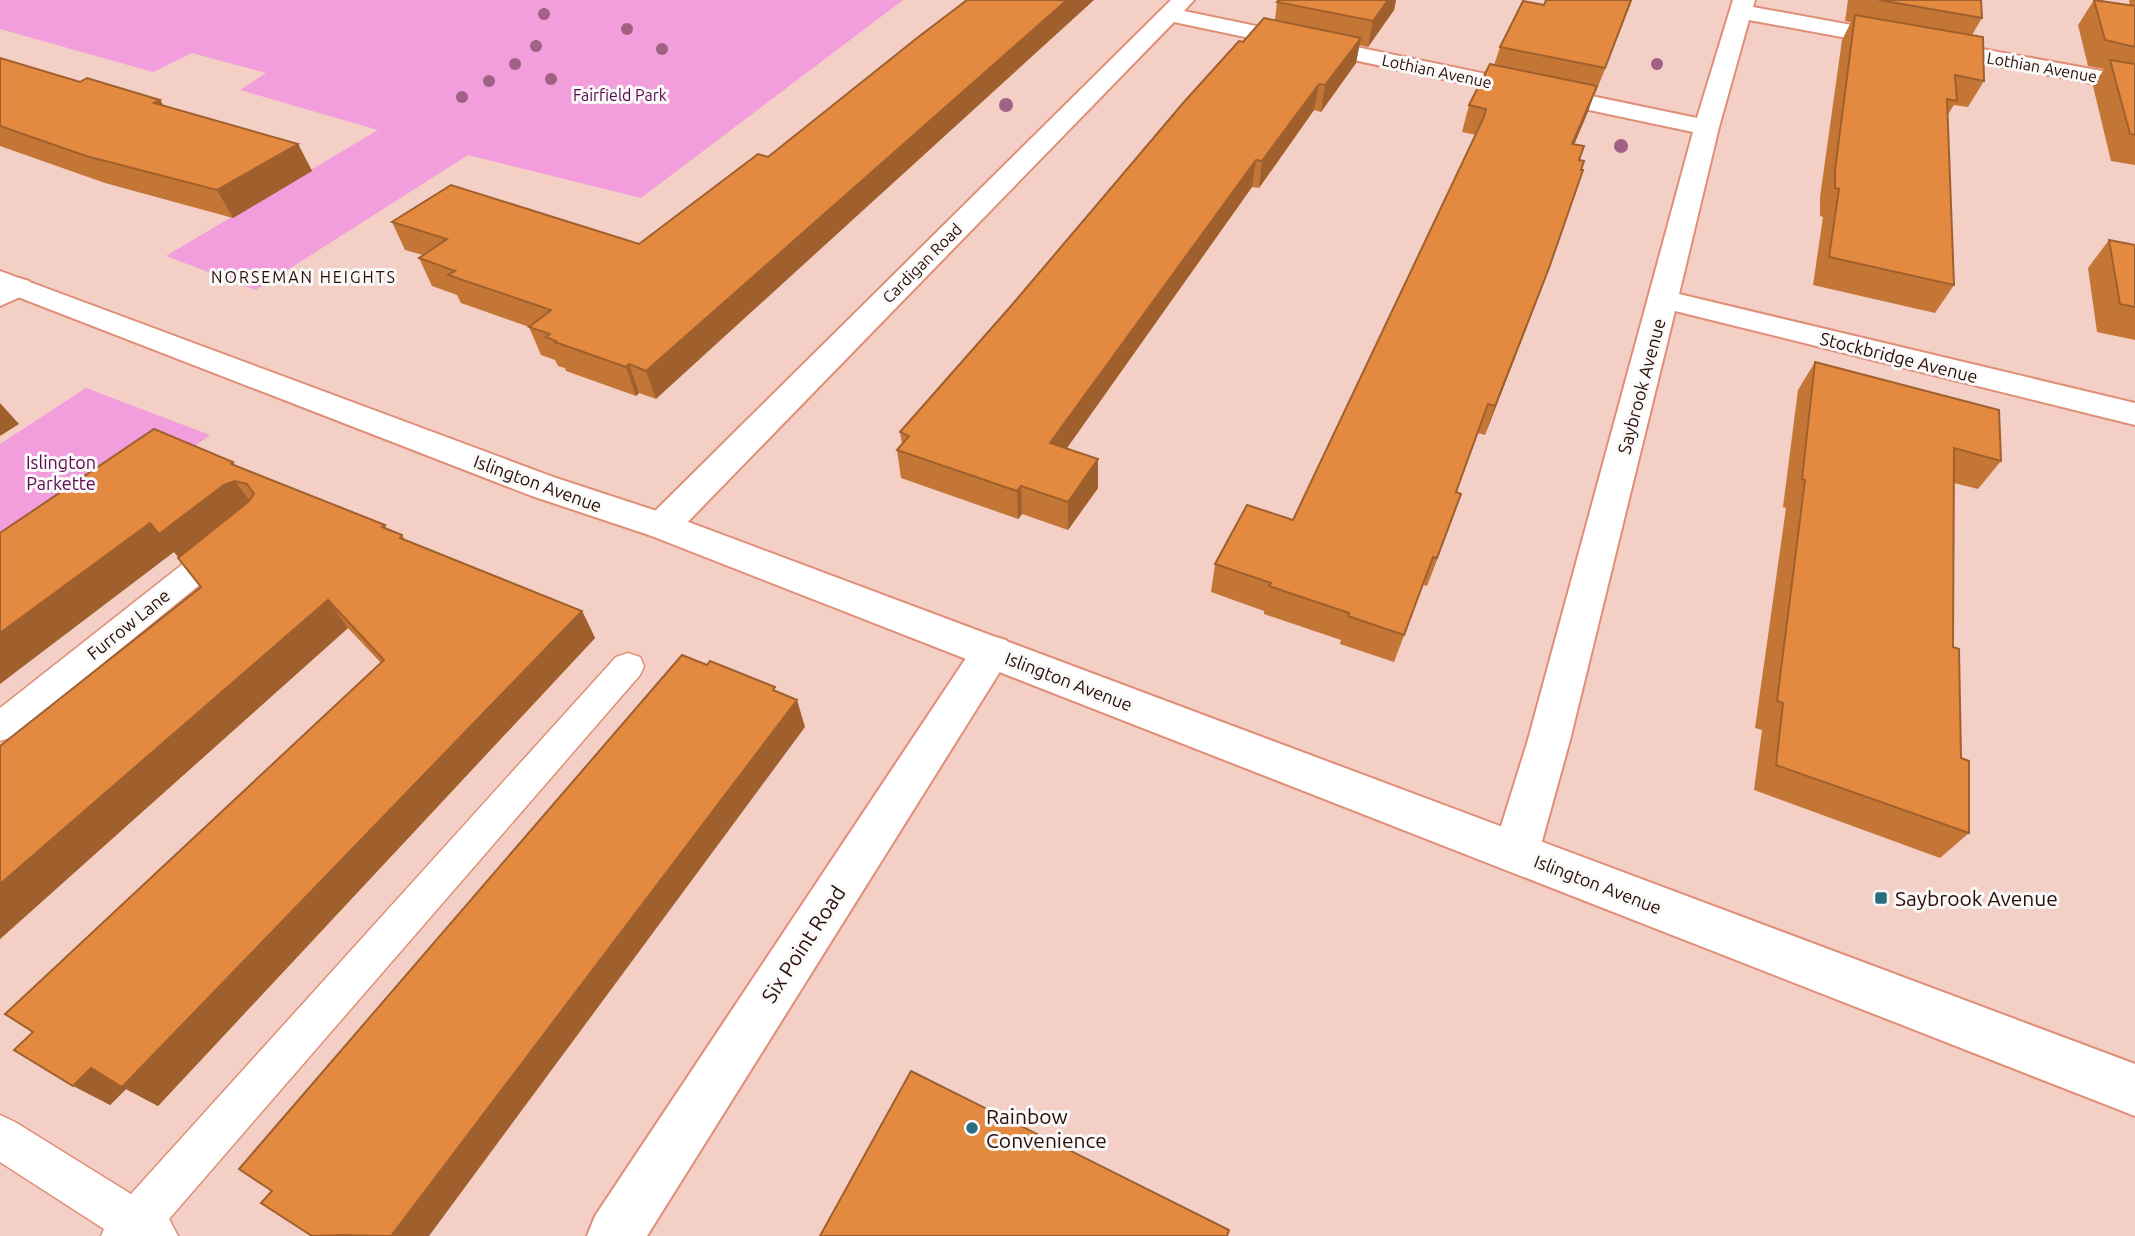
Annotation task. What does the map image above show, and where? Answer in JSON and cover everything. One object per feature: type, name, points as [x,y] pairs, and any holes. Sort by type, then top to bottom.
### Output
[{"type":"street","name":"Lothian Avenue","points":[[1743,6],[2135,84]]},
{"type":"street","name":"Saybrook Avenue","points":[[1516,852],[1549,740],[1707,127],[1743,6]]},
{"type":"street","name":"Lothian Avenue","points":[[1175,7],[1707,127]]},
{"type":"street","name":"Cardigan Road","points":[[662,526],[1175,7]]},
{"type":"street","name":"Islington Avenue","points":[[6,288],[544,486],[662,526],[2135,1090]]},
{"type":"street","name":"Stockbridge Avenue","points":[[1664,299],[2135,414]]},
{"type":"street","name":"Six Point Road","points":[[615,1236],[992,651]]},
{"type":"lane","name":"Furrow Lane","points":[[0,727],[246,531]]},
{"type":"lane","points":[[0,1136],[138,1232],[628,666]]},
{"type":"green space","name":"Fairfield Park","points":[[0,0],[903,0],[641,198],[468,155],[256,290],[166,256],[378,130],[240,90],[266,73],[192,53],[153,72],[0,29]]},
{"type":"green space","name":"Islington Parkette","points":[[86,388],[210,435],[0,585],[0,444]]},
{"type":"building","points":[[967,0],[1067,0],[646,371],[629,364],[626,367],[546,337],[550,334],[529,327],[551,310],[448,275],[455,271],[419,258],[447,239],[392,222],[451,185],[639,244],[758,154],[768,157]]},
{"type":"building","points":[[1388,0],[1373,21],[1277,2]]},
{"type":"building","points":[[1546,0],[1631,0],[1605,68],[1500,47],[1523,1],[1544,5]]},
{"type":"building","points":[[1879,0],[1981,0],[1982,18]]},
{"type":"building","points":[[2094,0],[2135,6],[2135,47],[2105,40]]},
{"type":"building","points":[[1855,15],[1983,37],[1984,81],[1955,75],[1957,101],[1947,99],[1954,285],[1829,257],[1839,189],[1835,188],[1835,170]]},
{"type":"building","points":[[1264,18],[1361,38],[1325,85],[1319,84],[1262,161],[1256,160],[1050,443],[1098,459],[1068,502],[1021,486],[1017,491],[897,450],[909,436],[900,432],[1184,102],[1239,41],[1243,42]]},
{"type":"building","points":[[0,58],[80,82],[87,78],[160,100],[154,103],[298,144],[217,190],[86,156],[0,126]]},
{"type":"building","points":[[2110,60],[2135,64],[2135,135],[2130,134]]},
{"type":"building","points":[[1490,64],[1597,86],[1572,144],[1584,146],[1579,160],[1584,161],[1583,170],[1549,268],[1495,406],[1488,404],[1456,492],[1461,494],[1437,558],[1433,557],[1404,635],[1215,564],[1247,505],[1293,520],[1484,117],[1486,109],[1469,105]]},
{"type":"building","points":[[2109,240],[2135,245],[2135,307],[2120,304]]},
{"type":"building","points":[[1815,362],[1999,410],[2001,461],[1954,448],[1953,647],[1959,649],[1961,758],[1969,761],[1969,833],[1776,765],[1783,703],[1777,701],[1805,480],[1802,479]]},
{"type":"building","points":[[154,429],[233,462],[231,464],[385,525],[382,527],[402,535],[400,538],[582,611],[122,1087],[91,1068],[73,1086],[14,1050],[33,1032],[5,1014],[384,660],[328,600],[0,884],[0,746],[201,587],[178,558],[248,502],[254,494],[247,484],[235,481],[224,485],[159,534],[150,523],[0,633],[0,533]]},
{"type":"building","points":[[682,655],[707,665],[710,661],[775,687],[773,690],[797,700],[391,1236],[312,1236],[261,1203],[272,1191],[239,1169]]},
{"type":"building","points":[[911,1071],[1229,1230],[1227,1236],[820,1236]]},
{"type":"place","name":"Saybrook Avenue","points":[[1881,898]]},
{"type":"place","name":"Rainbow Convenience","points":[[972,1128]]},
{"type":"district","name":"NORSEMAN HEIGHTS","points":[[304,277]]}]
